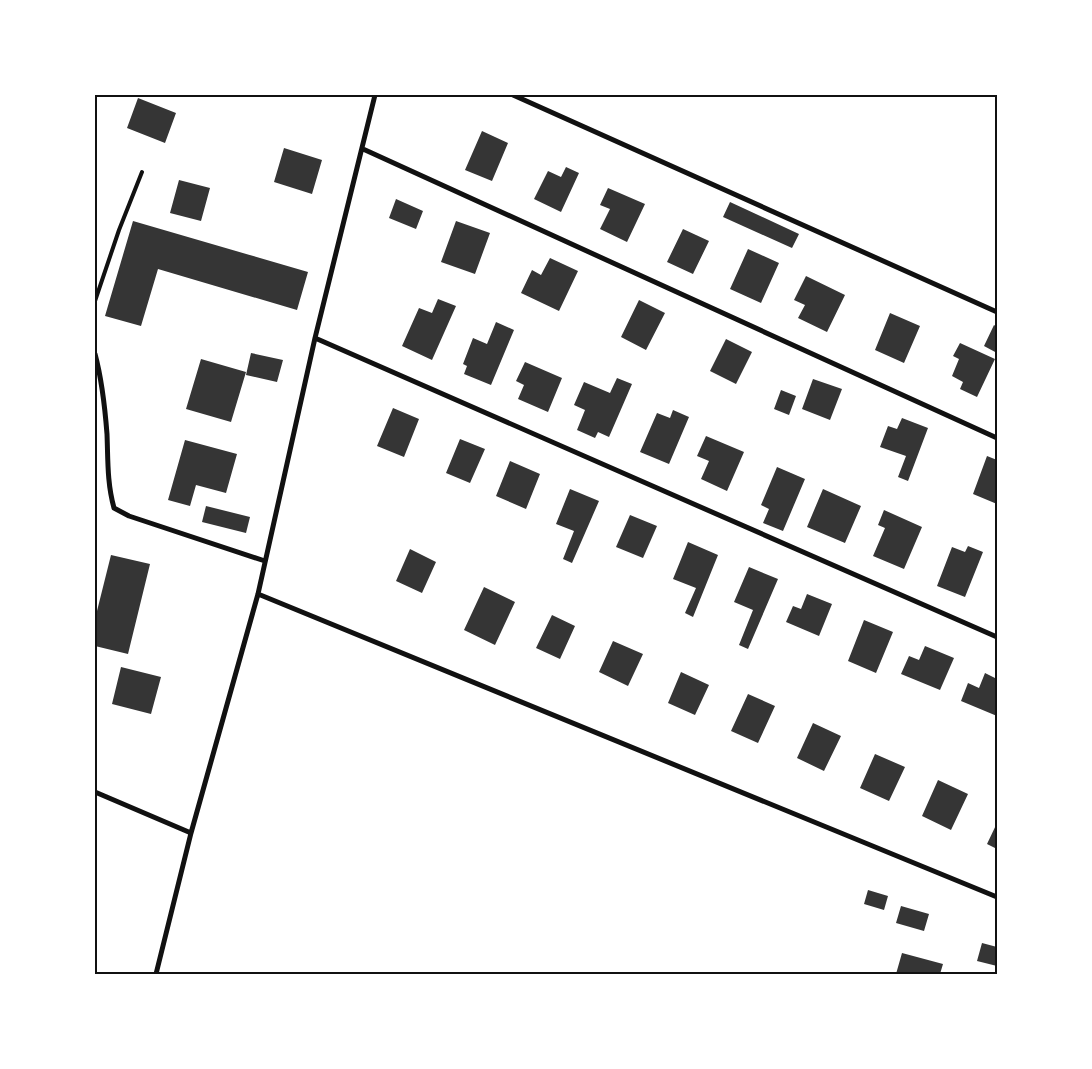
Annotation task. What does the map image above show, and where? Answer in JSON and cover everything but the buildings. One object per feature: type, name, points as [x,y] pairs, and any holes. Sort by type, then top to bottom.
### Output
[{"type":"street","points":[[156,974],[192,833],[258,594],[315,338],[375,95]]},
{"type":"street","points":[[513,95],[997,312]]},
{"type":"street","points":[[363,149],[997,438]]},
{"type":"street","points":[[315,338],[997,637]]},
{"type":"street","points":[[95,354],[99,368],[106,433],[109,490],[114,508],[129,516],[265,561]]},
{"type":"street","points":[[258,594],[997,897]]},
{"type":"street","points":[[95,792],[192,833]]},
{"type":"lane","points":[[95,301],[119,230],[142,172]]}]
